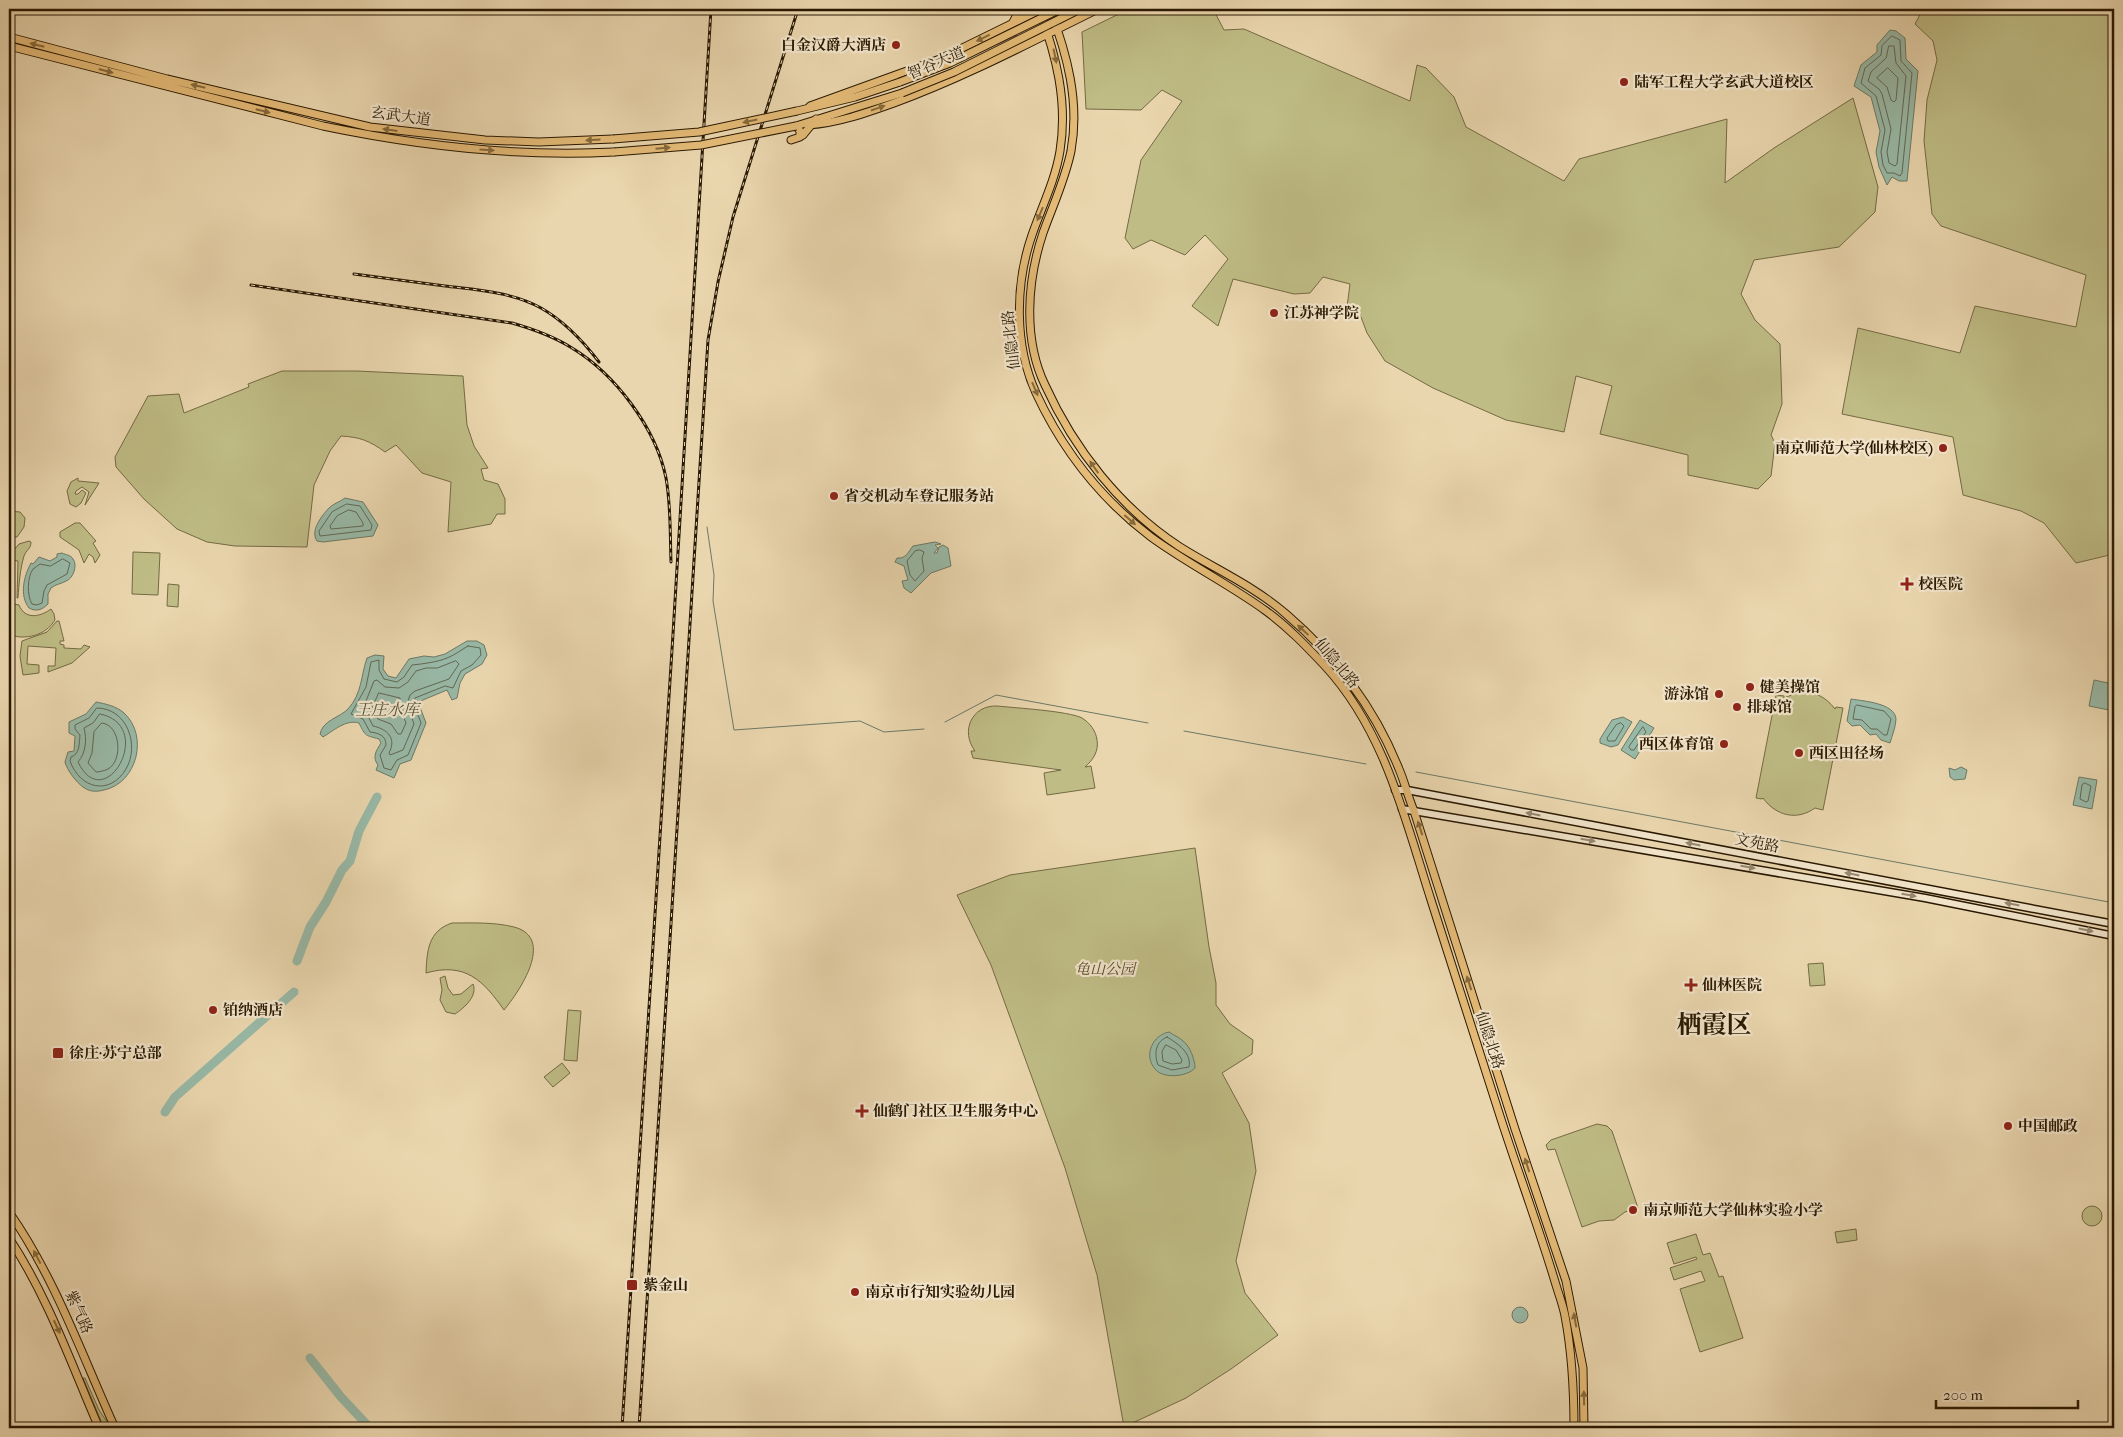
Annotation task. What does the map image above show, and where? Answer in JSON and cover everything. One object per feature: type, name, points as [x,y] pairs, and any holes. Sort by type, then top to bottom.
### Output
[{"type":"main road","points":[[1012,24],[1020,9]]},
{"type":"main road","points":[[797,110],[940,58],[1040,9]]},
{"type":"main road","name":"仙隐北路","points":[[1040,9],[1053,49],[1063,103],[1061,147],[1054,178],[1025,258],[1020,310],[1026,362],[1036,392],[1076,461],[1115,506],[1152,538],[1264,610],[1281,623],[1328,669],[1345,692],[1378,746],[1402,809],[1502,1123],[1547,1253],[1564,1312],[1573,1369],[1574,1428]]},
{"type":"main road","name":"仙隐北路","points":[[1050,9],[1067,60],[1071,85],[1073,125],[1071,148],[1063,185],[1043,234],[1032,274],[1031,328],[1035,359],[1046,388],[1062,418],[1094,467],[1132,510],[1179,546],[1250,587],[1276,605],[1311,637],[1334,662],[1353,685],[1370,711],[1396,762],[1414,810],[1515,1130],[1566,1281],[1583,1368],[1584,1428]]},
{"type":"main road","name":"智谷大道","points":[[797,110],[855,97],[950,63],[1060,9]]},
{"type":"main road","name":"智谷大道","points":[[796,126],[816,118],[861,107],[954,72],[1080,9]]},
{"type":"main road","points":[[796,126],[844,119],[922,93],[1098,9]]},
{"type":"main road","name":"玄武大道","points":[[9,37],[66,53],[317,115],[370,127],[439,136],[538,142],[614,139],[699,132],[797,110]]},
{"type":"main road","name":"玄武大道","points":[[9,46],[323,126],[370,136],[438,146],[549,154],[614,152],[701,145],[796,126]]},
{"type":"main road","points":[[796,126],[800,131],[800,136],[791,140],[803,136],[816,118]]},
{"type":"main road","name":"文苑路","points":[[1395,790],[1407,790],[2114,924]]},
{"type":"main road","name":"文苑路","points":[[1402,809],[1926,898],[2114,936]]},
{"type":"main road","name":"紫气路","points":[[9,1212],[35,1252],[52,1286],[115,1428]]},
{"type":"main road","name":"紫气路","points":[[9,1238],[28,1266],[60,1333],[99,1428]]},
{"type":"main road","points":[[40,1291],[48,1292],[52,1286]]},
{"type":"main road","points":[[79,1382],[83,1375],[93,1378]]},
{"type":"green space","points":[[1129,9],[1213,9],[1224,30],[1244,29],[1410,101],[1417,65],[1426,68],[1454,97],[1466,127],[1564,181],[1579,159],[1727,119],[1725,183],[1774,148],[1853,98],[1878,187],[1875,212],[1839,247],[1754,260],[1741,294],[1755,320],[1780,344],[1782,404],[1771,435],[1775,443],[1771,476],[1758,489],[1688,475],[1688,455],[1600,434],[1612,386],[1576,376],[1564,432],[1506,420],[1433,388],[1385,361],[1367,333],[1361,317],[1347,307],[1350,284],[1323,277],[1310,293],[1294,294],[1233,279],[1218,326],[1192,306],[1228,259],[1205,235],[1185,255],[1151,240],[1133,249],[1125,238],[1141,160],[1182,101],[1162,90],[1141,110],[1086,109],[1082,32]]},
{"type":"green space","points":[[1923,9],[2114,9],[2114,554],[2076,563],[2044,523],[2021,511],[1963,495],[1953,437],[1842,414],[1858,328],[1960,353],[1975,306],[2076,327],[2086,275],[1941,226],[1932,214],[1924,141],[1927,100],[1937,60],[1933,41],[1915,24]]},
{"type":"green space","points":[[282,371],[357,371],[463,376],[467,425],[474,446],[488,468],[481,469],[484,480],[498,484],[505,499],[505,514],[497,514],[491,524],[448,532],[451,482],[422,473],[396,445],[385,452],[364,440],[341,436],[330,451],[314,485],[307,547],[235,546],[207,542],[177,529],[144,499],[116,467],[115,457],[148,396],[179,394],[184,413],[249,387],[248,384]]},
{"type":"green space","points":[[78,478],[78,481],[99,483],[85,505],[89,492],[82,487],[76,491],[75,494],[82,490],[86,493],[81,503],[76,507],[70,504],[67,491],[71,482]]},
{"type":"green space","points":[[9,511],[20,512],[25,518],[24,527],[17,537],[12,537],[14,517],[9,517]]},
{"type":"green space","points":[[75,523],[80,523],[96,541],[93,543],[100,555],[95,563],[93,557],[89,554],[84,563],[79,550],[60,537],[60,532]]},
{"type":"green space","points":[[29,541],[31,544],[23,561],[17,598],[18,561],[9,560],[9,551],[13,551],[19,544]]},
{"type":"green space","points":[[133,552],[160,553],[158,595],[132,594]]},
{"type":"green space","points":[[168,584],[179,585],[178,607],[167,606]]},
{"type":"green space","points":[[9,605],[19,605],[25,613],[33,616],[51,609],[55,620],[46,630],[35,635],[22,637],[9,635]]},
{"type":"green space","points":[[59,621],[64,641],[60,641],[60,644],[64,645],[64,648],[81,649],[84,645],[90,647],[72,663],[48,672],[48,666],[55,666],[56,648],[28,646],[27,664],[39,665],[39,673],[23,675],[20,656],[22,641],[47,632]]},
{"type":"green space","name":"西区田径场","points":[[1801,691],[1820,696],[1835,709],[1836,707],[1843,708],[1823,810],[1815,808],[1801,814],[1787,815],[1774,809],[1763,798],[1756,798],[1776,695],[1784,696],[1784,698]]},
{"type":"green space","points":[[997,706],[1065,713],[1085,720],[1094,730],[1097,740],[1095,755],[1085,767],[1091,766],[1095,788],[1047,795],[1044,773],[1061,770],[973,758],[971,751],[975,751],[969,735],[971,721],[981,710]]},
{"type":"green space","name":"龟山公园","points":[[1195,848],[1216,983],[1216,1005],[1230,1024],[1253,1040],[1252,1054],[1222,1073],[1249,1123],[1256,1171],[1236,1261],[1245,1293],[1278,1335],[1186,1398],[1124,1427],[1097,1275],[1065,1168],[991,965],[957,895],[1010,875]]},
{"type":"green space","points":[[452,923],[506,925],[526,933],[532,942],[533,953],[525,979],[504,1010],[488,990],[472,976],[452,970],[426,973],[428,950],[433,937],[438,931]]},
{"type":"green space","points":[[1823,963],[1825,985],[1810,986],[1808,964]]},
{"type":"green space","points":[[445,976],[448,988],[453,995],[461,994],[473,984],[474,993],[472,997],[455,1014],[446,1012],[440,1000],[442,990],[440,978]]},
{"type":"green space","points":[[568,1010],[581,1011],[577,1061],[564,1060]]},
{"type":"green space","points":[[562,1063],[570,1073],[553,1087],[544,1077]]},
{"type":"green space","points":[[1597,1124],[1607,1126],[1612,1131],[1638,1208],[1625,1212],[1614,1220],[1599,1221],[1582,1227],[1555,1149],[1548,1150],[1546,1145],[1551,1140]]},
{"type":"green space","points":[[2092,1206],[2099,1209],[2102,1216],[2099,1223],[2092,1226],[2085,1223],[2082,1216],[2085,1209]]},
{"type":"green space","points":[[1856,1229],[1857,1240],[1837,1243],[1835,1232]]},
{"type":"green space","points":[[1696,1234],[1703,1255],[1710,1253],[1719,1277],[1723,1276],[1743,1338],[1700,1352],[1680,1289],[1705,1281],[1701,1271],[1674,1280],[1670,1268],[1697,1259],[1696,1257],[1674,1264],[1667,1243]]},
{"type":"green space","points":[[83,1378],[85,1378],[99,1410],[111,1428],[104,1428]]},
{"type":"water","points":[[1890,30],[1896,31],[1905,38],[1906,59],[1918,71],[1907,181],[1899,181],[1892,177],[1887,185],[1879,167],[1876,152],[1880,131],[1871,97],[1854,86],[1861,65],[1877,52],[1877,45]]},
{"type":"water","points":[[345,498],[363,502],[378,525],[373,536],[323,542],[317,541],[315,537],[316,529],[325,512]]},
{"type":"water","points":[[935,542],[941,544],[935,545],[938,548],[934,553],[937,553],[939,547],[943,545],[948,548],[951,566],[931,573],[911,593],[904,588],[902,581],[908,580],[904,566],[895,562],[897,558],[906,555],[913,546]]},
{"type":"water","points":[[62,553],[71,557],[74,562],[73,575],[69,580],[51,588],[46,606],[37,610],[29,608],[23,591],[26,574],[31,563],[33,564],[39,557],[50,561],[57,557],[57,554]]},
{"type":"water","name":"王庄水库","points":[[467,641],[477,641],[484,645],[487,655],[482,664],[465,674],[460,683],[457,698],[452,700],[447,690],[418,702],[426,723],[411,760],[400,764],[394,778],[376,770],[378,765],[375,754],[381,743],[379,739],[366,735],[359,723],[345,724],[323,737],[320,734],[324,725],[348,709],[353,703],[359,691],[367,658],[375,655],[384,656],[383,669],[388,676],[396,678],[409,659],[445,654]]},
{"type":"water","points":[[2094,680],[2113,684],[2109,710],[2089,706]]},
{"type":"water","points":[[1851,699],[1878,704],[1890,709],[1894,714],[1896,722],[1890,743],[1881,740],[1876,734],[1870,735],[1860,725],[1852,726],[1847,721]]},
{"type":"water","points":[[96,702],[114,707],[124,713],[132,723],[136,734],[137,746],[136,758],[125,778],[115,786],[96,791],[88,790],[80,785],[65,762],[68,752],[74,751],[75,736],[69,733],[69,722],[86,714]]},
{"type":"water","points":[[1623,717],[1632,722],[1618,745],[1611,747],[1600,743],[1600,739],[1612,720]]},
{"type":"water","points":[[1640,720],[1654,728],[1635,759],[1621,750]]},
{"type":"water","points":[[1961,767],[1967,770],[1965,779],[1954,780],[1950,777],[1949,768],[1955,770]]},
{"type":"water","points":[[2079,777],[2097,780],[2092,809],[2073,805]]},
{"type":"water","points":[[1169,1032],[1186,1043],[1190,1050],[1195,1068],[1191,1071],[1181,1075],[1169,1075],[1159,1072],[1152,1064],[1150,1052],[1154,1041]]},
{"type":"water","points":[[1520,1307],[1528,1315],[1520,1323],[1512,1315]]},
{"type":"waterway","points":[[707,527],[714,575],[713,601],[734,730],[860,721],[884,732],[924,729]]},
{"type":"waterway","points":[[945,722],[996,695],[1148,723]]},
{"type":"waterway","points":[[1184,731],[1366,764]]},
{"type":"waterway","points":[[1416,772],[2114,903]]},
{"type":"waterway","points":[[297,961],[310,927],[326,902],[342,870],[350,861],[359,831],[377,797]]},
{"type":"waterway","points":[[165,1112],[175,1097],[294,992]]},
{"type":"waterway","points":[[310,1358],[341,1397],[370,1428]]},
{"type":"railway","points":[[622,1428],[711,9]]},
{"type":"railway","points":[[639,1428],[708,340],[718,282],[733,217],[798,9]]},
{"type":"railway","points":[[354,274],[482,290],[518,298],[541,308],[558,319],[580,339],[599,362]]},
{"type":"railway","points":[[251,285],[512,323],[543,333],[572,348],[588,359],[618,387],[643,422],[653,440],[661,459],[668,488],[671,562]]},
{"type":"place","name":"白金汉爵大酒店","points":[[896,45]]},
{"type":"place","name":"陆军工程大学玄武大道校区","points":[[1624,82]]},
{"type":"place","name":"江苏神学院","points":[[1274,313]]},
{"type":"place","name":"南京师范大学(仙林校区)","points":[[1943,448]]},
{"type":"place","name":"省交机动车登记服务站","points":[[834,496]]},
{"type":"place","name":"校医院","points":[[1907,584]]},
{"type":"place","name":"健美操馆","points":[[1750,687]]},
{"type":"place","name":"游泳馆","points":[[1719,694]]},
{"type":"place","name":"排球馆","points":[[1737,707]]},
{"type":"place","name":"西区体育馆","points":[[1724,744]]},
{"type":"place","name":"西区田径场","points":[[1799,753]]},
{"type":"place","name":"仙林医院","points":[[1691,985]]},
{"type":"place","name":"铂纳酒店","points":[[213,1010]]},
{"type":"place","name":"徐庄·苏宁总部","points":[[58,1053]]},
{"type":"place","name":"仙鹤门社区卫生服务中心","points":[[862,1111]]},
{"type":"place","name":"中国邮政","points":[[2008,1126]]},
{"type":"place","name":"南京师范大学仙林实验小学","points":[[1633,1210]]},
{"type":"place","name":"紫金山","points":[[632,1285]]},
{"type":"place","name":"南京市行知实验幼儿园","points":[[855,1292]]},
{"type":"district","name":"栖霞区","points":[[1714,1024]]}]
